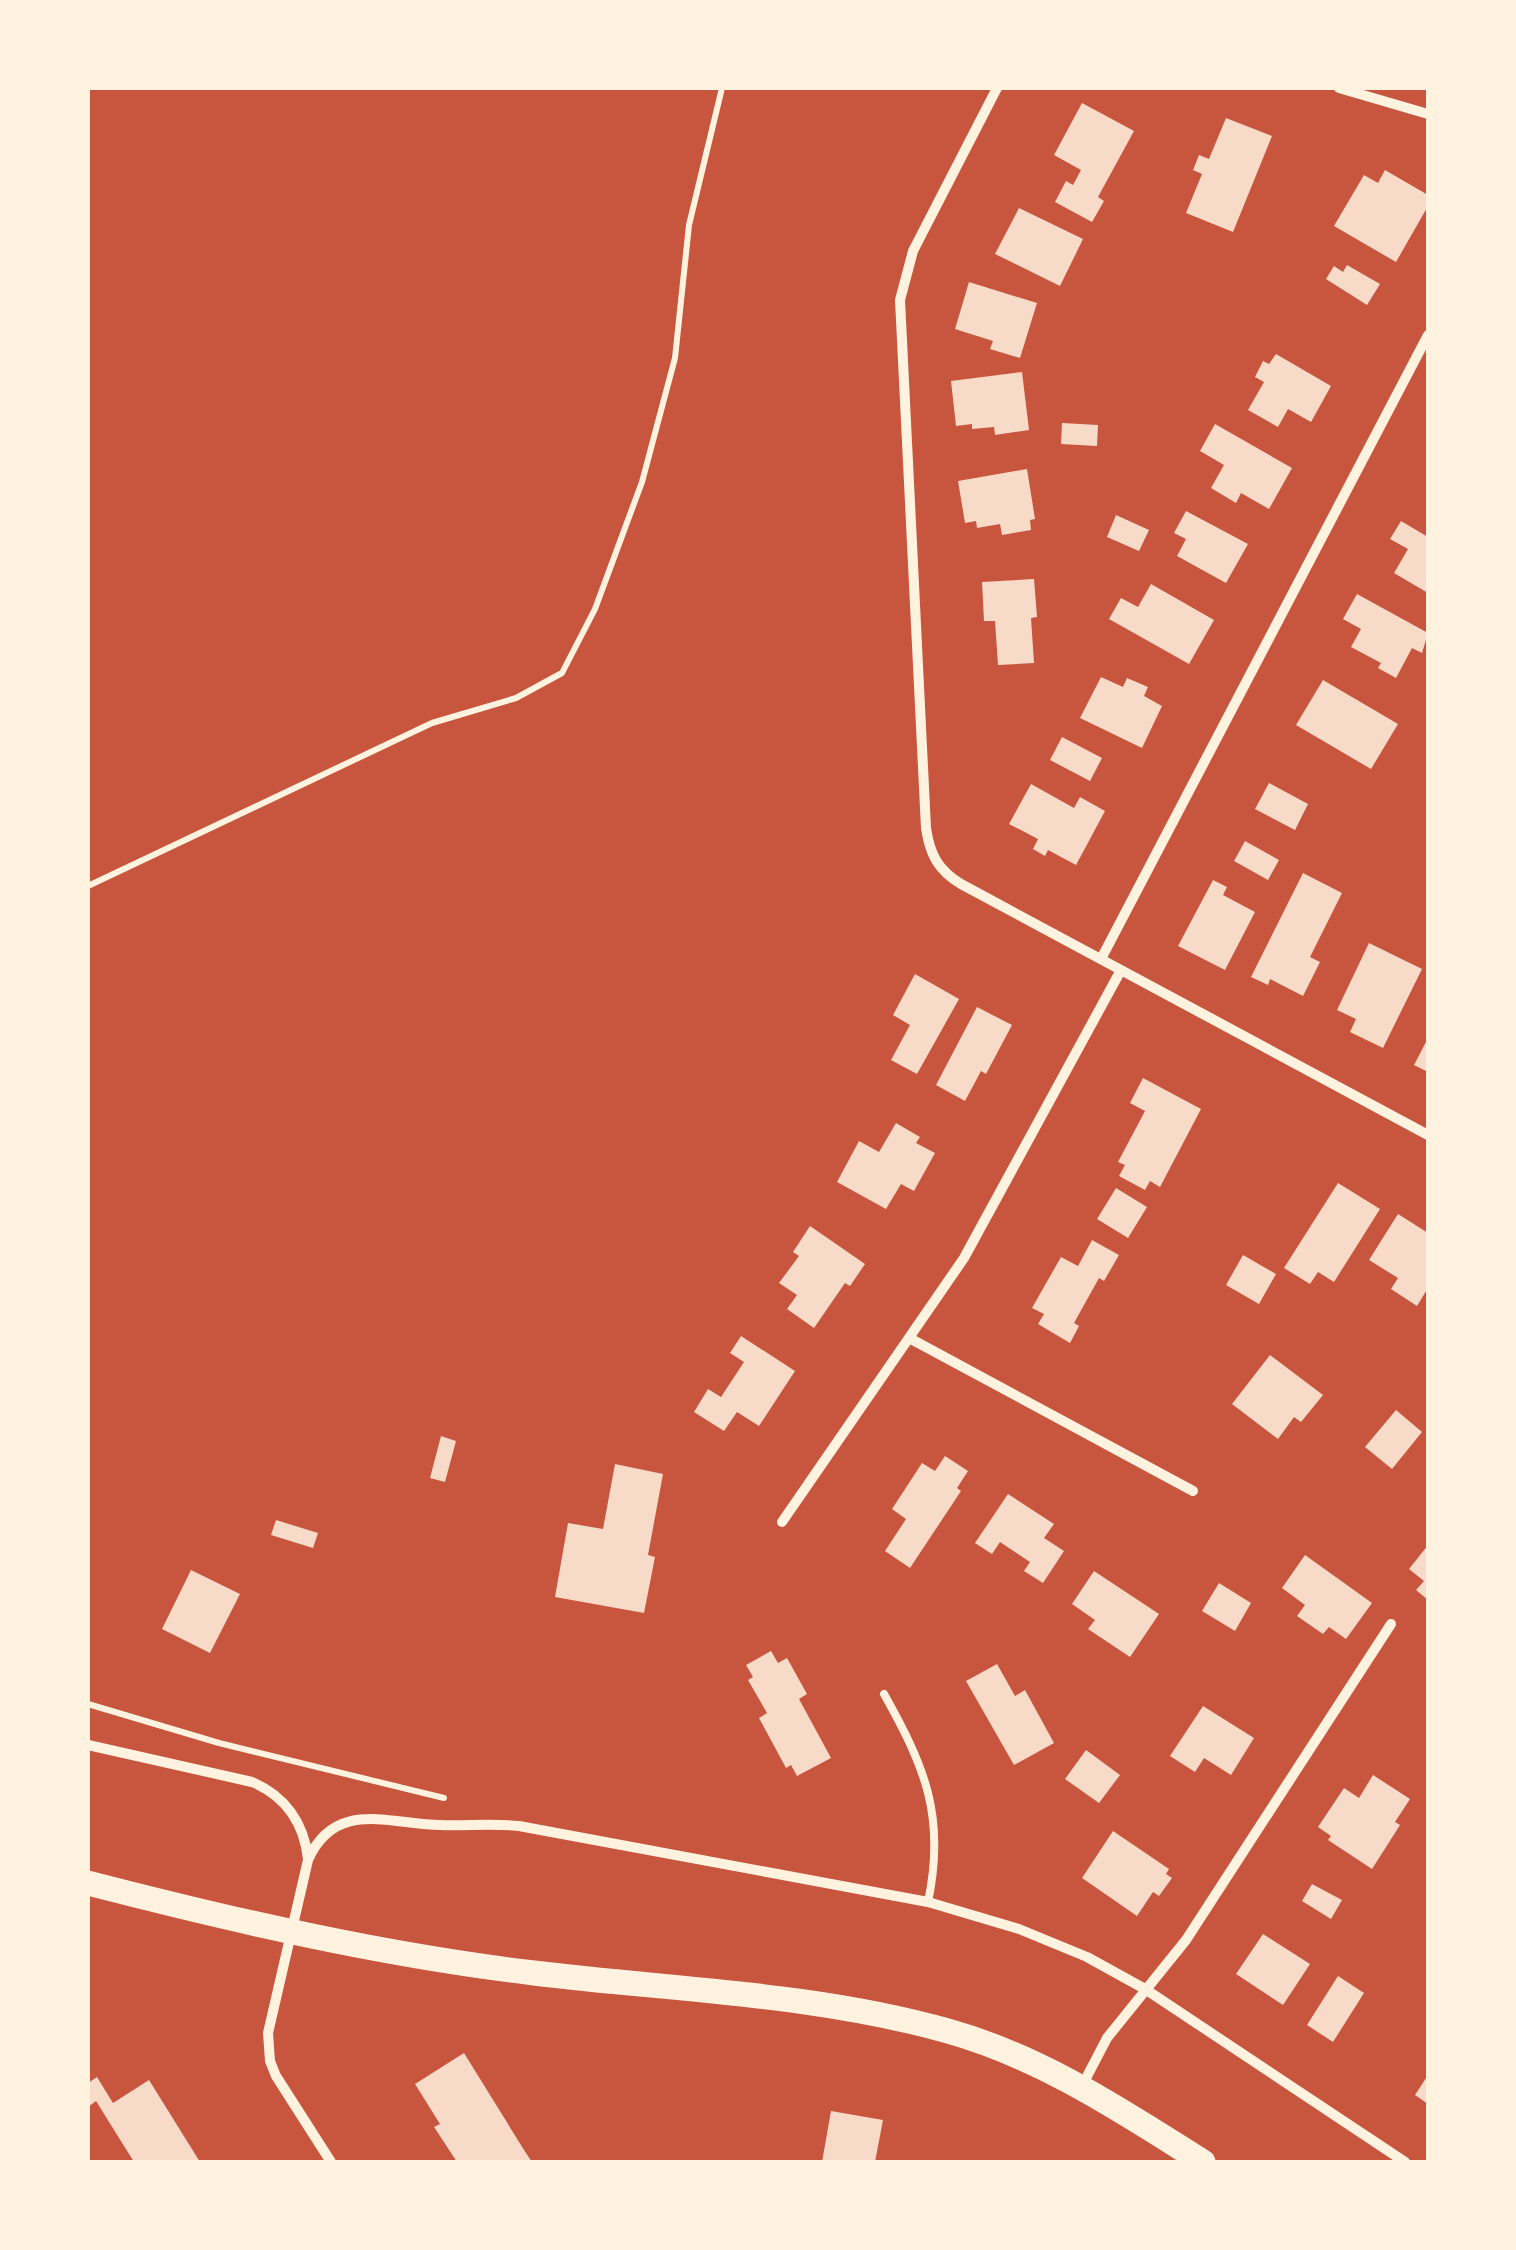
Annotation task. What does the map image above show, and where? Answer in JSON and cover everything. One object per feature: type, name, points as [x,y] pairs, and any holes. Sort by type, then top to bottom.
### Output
[{"type":"main road","points":[[88,1884],[291,1932],[520,1971],[795,2002],[948,2031],[1020,2057],[1081,2087],[1203,2162]]},
{"type":"street","points":[[997,88],[913,250],[900,300],[926,828],[932,856],[939,867],[961,884],[1428,1135]]},
{"type":"street","points":[[1339,88],[1428,114]]},
{"type":"street","points":[[1101,959],[1428,335]]},
{"type":"street","points":[[782,1522],[964,1258],[1120,970]]},
{"type":"street","points":[[910,1339],[1193,1491]]},
{"type":"street","points":[[1081,2087],[1107,2038],[1186,1940],[1392,1624]]},
{"type":"street","points":[[88,1745],[252,1782],[268,1789],[294,1816],[306,1843],[308,1860]]},
{"type":"street","points":[[331,2162],[276,2076],[268,2033],[308,1860],[319,1841],[350,1820],[376,1818],[441,1826],[486,1822],[519,1826],[928,1902],[1035,1935],[1145,1989],[1405,2162]]},
{"type":"lane","points":[[884,1694],[906,1733],[928,1790],[937,1844],[928,1902]]},
{"type":"path","points":[[88,886],[432,723],[516,698],[562,672],[595,609],[642,482],[675,358],[689,225],[722,88]]},
{"type":"path","points":[[88,1704],[219,1744],[450,1800]]},
{"type":"building","points":[[1082,103],[1134,131],[1098,197],[1104,201],[1092,222],[1055,202],[1066,181],[1073,185],[1081,170],[1054,155]]},
{"type":"building","points":[[1226,118],[1272,136],[1233,232],[1186,213],[1202,174],[1193,170],[1199,155],[1209,159]]},
{"type":"building","points":[[1385,170],[1428,195],[1428,206],[1396,262],[1334,226],[1364,175],[1378,183]]},
{"type":"building","points":[[1019,208],[1083,239],[1060,286],[995,254]]},
{"type":"building","points":[[1347,265],[1380,284],[1367,305],[1326,279],[1334,266],[1343,272]]},
{"type":"building","points":[[969,282],[1037,303],[1020,358],[990,349],[993,341],[955,329]]},
{"type":"building","points":[[1276,354],[1331,386],[1311,422],[1288,409],[1278,427],[1248,410],[1264,382],[1255,377],[1263,361],[1269,364]]},
{"type":"building","points":[[1022,372],[1029,430],[995,435],[994,427],[956,426],[951,381]]},
{"type":"building","points":[[1062,423],[1098,425],[1097,446],[1061,444]]},
{"type":"building","points":[[1215,424],[1292,468],[1269,509],[1241,493],[1236,503],[1211,488],[1224,465],[1200,451]]},
{"type":"building","points":[[1027,469],[1035,519],[1030,520],[1031,530],[1002,535],[1000,524],[977,528],[976,521],[965,523],[958,481]]},
{"type":"building","points":[[1186,511],[1248,544],[1226,583],[1177,556],[1186,539],[1174,533]]},
{"type":"building","points":[[1116,515],[1149,530],[1139,551],[1107,537]]},
{"type":"building","points":[[1401,521],[1428,537],[1428,593],[1394,573],[1408,549],[1390,539]]},
{"type":"building","points":[[1034,579],[1034,663],[998,665],[995,621],[984,621],[982,582]]},
{"type":"building","points":[[1151,584],[1214,620],[1189,664],[1109,619],[1121,598],[1138,607]]},
{"type":"building","points":[[1357,594],[1428,633],[1422,653],[1412,648],[1396,678],[1378,668],[1381,663],[1351,647],[1361,629],[1343,619]]},
{"type":"building","points":[[1101,677],[1123,687],[1127,678],[1148,687],[1144,696],[1162,706],[1142,748],[1080,718]]},
{"type":"building","points":[[1323,680],[1398,724],[1371,769],[1296,725]]},
{"type":"building","points":[[1062,737],[1102,758],[1090,781],[1050,760]]},
{"type":"building","points":[[1269,783],[1308,804],[1295,830],[1255,809]]},
{"type":"building","points":[[1031,784],[1074,808],[1080,797],[1105,811],[1076,865],[1048,850],[1045,856],[1033,849],[1038,839],[1009,824]]},
{"type":"building","points":[[1245,841],[1279,860],[1268,880],[1234,861]]},
{"type":"building","points":[[1303,873],[1342,893],[1310,957],[1320,962],[1303,996],[1270,979],[1268,985],[1251,977]]},
{"type":"building","points":[[1213,880],[1227,887],[1223,895],[1255,912],[1225,970],[1178,946]]},
{"type":"building","points":[[1369,943],[1422,969],[1383,1048],[1350,1032],[1356,1019],[1337,1010]]},
{"type":"building","points":[[915,974],[959,999],[917,1074],[891,1060],[910,1025],[893,1015]]},
{"type":"building","points":[[977,1007],[1012,1025],[986,1074],[981,1071],[965,1101],[936,1085]]},
{"type":"building","points":[[1428,1038],[1428,1072],[1414,1065]]},
{"type":"building","points":[[1143,1078],[1201,1109],[1160,1187],[1150,1181],[1145,1190],[1119,1176],[1125,1165],[1118,1162],[1145,1111],[1130,1103]]},
{"type":"building","points":[[896,1123],[920,1137],[916,1143],[935,1153],[914,1191],[901,1184],[886,1209],[837,1182],[859,1141],[879,1152]]},
{"type":"building","points":[[1338,1183],[1380,1209],[1334,1282],[1318,1272],[1310,1284],[1284,1268]]},
{"type":"building","points":[[1116,1188],[1147,1207],[1128,1238],[1097,1219]]},
{"type":"building","points":[[1398,1214],[1428,1233],[1428,1288],[1417,1306],[1391,1289],[1398,1278],[1369,1260]]},
{"type":"building","points":[[810,1226],[865,1264],[850,1286],[845,1283],[814,1328],[787,1309],[797,1295],[779,1283],[799,1256],[793,1252]]},
{"type":"building","points":[[1092,1240],[1119,1255],[1104,1281],[1099,1278],[1074,1323],[1079,1326],[1070,1343],[1038,1324],[1044,1314],[1032,1308],[1061,1257],[1078,1266]]},
{"type":"building","points":[[1243,1255],[1276,1274],[1259,1304],[1226,1285]]},
{"type":"building","points":[[741,1336],[795,1371],[759,1426],[737,1412],[724,1431],[694,1412],[708,1389],[721,1397],[744,1362],[730,1353]]},
{"type":"building","points":[[1270,1355],[1323,1395],[1301,1422],[1294,1417],[1278,1439],[1232,1404]]},
{"type":"building","points":[[1396,1410],[1422,1432],[1392,1469],[1365,1447]]},
{"type":"building","points":[[441,1436],[456,1441],[445,1482],[430,1478]]},
{"type":"building","points":[[945,1456],[968,1471],[957,1488],[961,1491],[910,1568],[885,1551],[906,1519],[892,1509],[922,1463],[935,1471]]},
{"type":"building","points":[[615,1464],[663,1474],[648,1555],[655,1557],[644,1613],[555,1597],[568,1523],[603,1529]]},
{"type":"building","points":[[1008,1494],[1054,1524],[1044,1538],[1064,1551],[1043,1583],[1024,1571],[1030,1562],[1000,1542],[992,1554],[975,1543]]},
{"type":"building","points":[[276,1520],[318,1533],[313,1548],[271,1535]]},
{"type":"building","points":[[1428,1545],[1428,1600],[1416,1590],[1424,1581],[1409,1569]]},
{"type":"building","points":[[1305,1555],[1372,1603],[1346,1639],[1329,1627],[1323,1634],[1297,1616],[1305,1605],[1282,1588]]},
{"type":"building","points":[[191,1570],[240,1594],[210,1653],[162,1629]]},
{"type":"building","points":[[1094,1571],[1159,1614],[1130,1657],[1088,1629],[1095,1620],[1072,1604]]},
{"type":"building","points":[[1219,1583],[1251,1603],[1235,1631],[1202,1611]]},
{"type":"building","points":[[771,1651],[778,1663],[787,1658],[807,1694],[799,1699],[831,1758],[797,1776],[791,1765],[786,1768],[759,1718],[767,1713],[748,1680],[753,1677],[746,1665]]},
{"type":"building","points":[[997,1664],[1015,1696],[1025,1690],[1054,1743],[1014,1765],[966,1681]]},
{"type":"building","points":[[1203,1706],[1254,1738],[1231,1775],[1204,1758],[1195,1772],[1170,1756]]},
{"type":"building","points":[[1086,1750],[1120,1775],[1099,1803],[1065,1779]]},
{"type":"building","points":[[1373,1775],[1410,1799],[1395,1822],[1400,1825],[1372,1869],[1328,1840],[1331,1836],[1318,1827],[1344,1788],[1359,1798]]},
{"type":"building","points":[[1113,1831],[1169,1869],[1166,1874],[1172,1878],[1159,1896],[1153,1892],[1137,1916],[1082,1878]]},
{"type":"building","points":[[1312,1884],[1342,1900],[1331,1919],[1302,1901]]},
{"type":"building","points":[[1263,1934],[1310,1964],[1283,2005],[1236,1974]]},
{"type":"building","points":[[1338,1976],[1364,1993],[1333,2042],[1307,2025]]},
{"type":"building","points":[[464,2053],[532,2162],[457,2162],[434,2127],[440,2124],[415,2084]]},
{"type":"building","points":[[1428,2075],[1428,2104],[1415,2095]]},
{"type":"building","points":[[97,2077],[113,2103],[149,2080],[200,2162],[134,2162],[96,2101],[88,2107],[88,2083]]},
{"type":"building","points":[[831,2111],[883,2120],[875,2162],[822,2162]]}]
